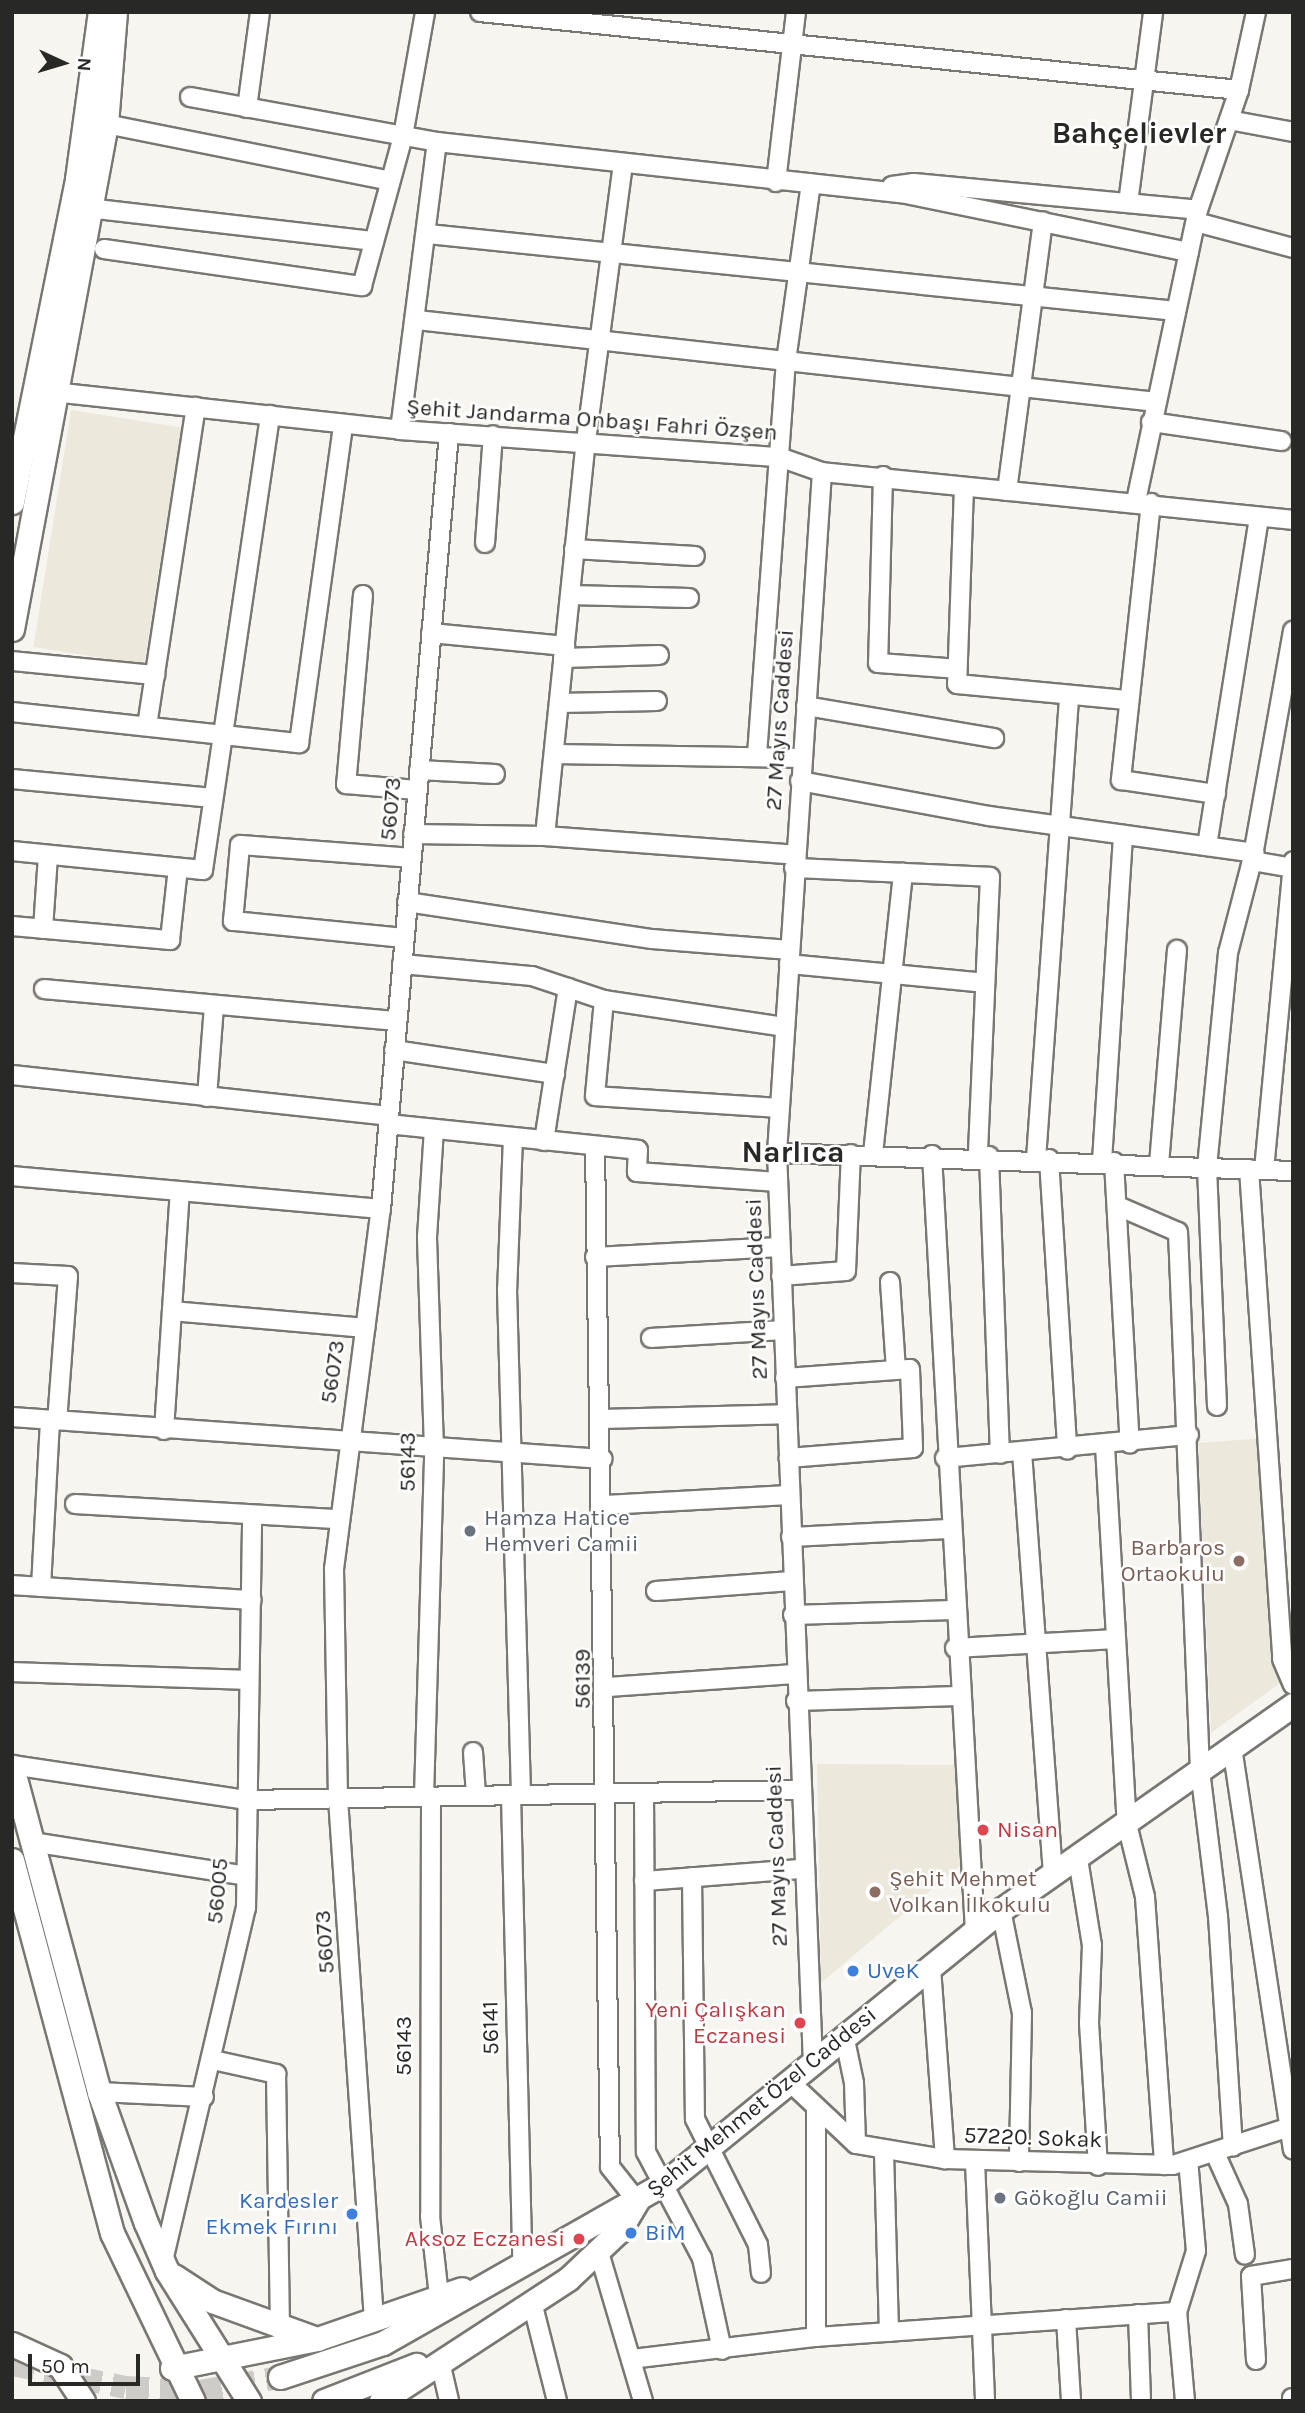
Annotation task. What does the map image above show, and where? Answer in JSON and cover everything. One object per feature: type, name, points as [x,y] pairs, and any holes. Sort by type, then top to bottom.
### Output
[{"type":"main road","points":[[12,502],[77,179],[100,12]]},
{"type":"main road","points":[[111,90],[115,12]]},
{"type":"main road","points":[[12,629],[53,391],[106,124],[125,12]]},
{"type":"main road","name":"Şehit Mehmet Özel Caddesi","points":[[637,2202],[792,2083],[844,2035],[1001,1910],[1293,1705]]},
{"type":"main road","points":[[12,1766],[99,2092],[165,2266],[249,2401]]},
{"type":"main road","points":[[12,1860],[71,2099],[128,2276],[172,2368],[193,2401]]},
{"type":"main road","points":[[280,2377],[383,2343],[522,2260],[637,2202]]},
{"type":"main road","points":[[381,2401],[441,2366],[533,2306],[568,2279],[598,2249],[637,2202]]},
{"type":"main road","points":[[546,2249],[566,2266],[568,2279]]},
{"type":"main road","points":[[165,2266],[212,2301],[280,2330],[317,2339]]},
{"type":"main road","points":[[128,2276],[165,2266]]},
{"type":"main road","points":[[172,2368],[317,2339],[485,2282]]},
{"type":"main road","points":[[324,2401],[491,2332]]},
{"type":"main road","points":[[12,2344],[60,2366],[83,2401]]},
{"type":"street","points":[[247,108],[260,12]]},
{"type":"street","points":[[104,249],[362,286],[403,136],[425,12]]},
{"type":"street","points":[[480,12],[1239,90]]},
{"type":"street","points":[[776,182],[796,12]]},
{"type":"street","points":[[1128,203],[1153,12]]},
{"type":"street","points":[[1216,794],[1121,780],[1151,422],[1197,216],[1239,90],[1256,12]]},
{"type":"street","points":[[190,97],[437,142],[776,182],[872,189],[1044,221],[1189,252]]},
{"type":"street","points":[[1229,120],[1293,132]]},
{"type":"street","points":[[106,124],[390,181]]},
{"type":"street","points":[[400,430],[417,320],[437,142]]},
{"type":"street","points":[[545,836],[586,441],[624,164]]},
{"type":"street","points":[[872,189],[914,183],[1128,203],[1197,216],[1293,248]]},
{"type":"street","points":[[757,755],[786,361],[811,184]]},
{"type":"street","points":[[88,208],[374,241]]},
{"type":"street","points":[[1007,491],[1031,296],[1044,221]]},
{"type":"street","points":[[428,234],[1176,311]]},
{"type":"street","points":[[417,320],[1156,402]]},
{"type":"street","name":"Şehit Jandarma Onbaşı Fahri Özşen","points":[[53,391],[400,430],[586,441],[779,457],[822,472],[1143,502],[1293,520]]},
{"type":"street","points":[[147,726],[196,407]]},
{"type":"street","points":[[12,851],[203,870],[270,415]]},
{"type":"street","points":[[1151,422],[1282,441]]},
{"type":"street","points":[[12,712],[299,743],[343,424]]},
{"type":"street","name":"56073","points":[[374,2320],[338,1798],[339,1519],[381,1209],[449,433]]},
{"type":"street","points":[[485,542],[493,435]]},
{"type":"street","name":"27 Mayıs Caddesi","points":[[813,2064],[802,1869],[777,1153],[822,472]]},
{"type":"street","points":[[883,476],[878,663],[957,669]]},
{"type":"street","points":[[964,486],[957,684],[1126,699]]},
{"type":"street","points":[[1207,846],[1259,517]]},
{"type":"street","points":[[574,549],[695,556]]},
{"type":"street","points":[[363,595],[346,784],[417,790]]},
{"type":"street","points":[[570,595],[689,598]]},
{"type":"street","points":[[1217,1406],[1207,1167],[1228,953],[1253,857],[1293,631]]},
{"type":"street","points":[[431,634],[564,652],[659,655]]},
{"type":"street","points":[[12,661],[155,675]]},
{"type":"street","points":[[1067,1449],[1042,1159],[1056,826],[1069,696]]},
{"type":"street","points":[[559,703],[657,701]]},
{"type":"street","points":[[806,706],[994,738]]},
{"type":"street","points":[[554,754],[757,755],[802,758]]},
{"type":"street","points":[[419,770],[495,774]]},
{"type":"street","points":[[12,779],[213,798]]},
{"type":"street","points":[[800,781],[1056,826],[1207,846],[1292,866],[1256,1169],[1282,1659],[1293,1685]]},
{"type":"street","points":[[413,834],[545,836],[903,873],[990,877],[985,983],[983,1156],[1000,1454]]},
{"type":"street","points":[[1123,835],[1108,1162],[1118,1206],[1130,1444]]},
{"type":"street","points":[[404,938],[233,921],[240,845],[411,858]]},
{"type":"street","points":[[43,929],[48,855]]},
{"type":"street","points":[[12,926],[170,940],[178,868]]},
{"type":"street","points":[[873,1154],[903,873]]},
{"type":"street","points":[[407,902],[892,974],[985,983]]},
{"type":"street","points":[[1159,1164],[1177,950]]},
{"type":"street","points":[[402,964],[532,976],[604,1000],[785,1027]]},
{"type":"street","points":[[544,1141],[568,988]]},
{"type":"street","points":[[44,989],[397,1021]]},
{"type":"street","points":[[604,1000],[595,1096],[779,1108]]},
{"type":"street","points":[[207,1097],[214,1006]]},
{"type":"street","points":[[394,1050],[555,1074]]},
{"type":"street","points":[[12,1075],[388,1120],[434,1129],[638,1150],[637,1172],[778,1182]]},
{"type":"street","name":"56143","points":[[434,1129],[427,1237],[434,1448],[427,1796],[430,2216],[439,2296]]},
{"type":"street","name":"56141","points":[[513,1137],[510,1453],[522,2260]]},
{"type":"street","name":"56139","points":[[595,1146],[595,1257],[605,1505],[608,1688],[606,1794],[610,2167],[637,2202]]},
{"type":"street","points":[[777,1153],[983,1156],[1293,1171]]},
{"type":"street","points":[[781,1276],[846,1271],[851,1154]]},
{"type":"street","points":[[932,1155],[948,1529],[975,1931]]},
{"type":"street","points":[[12,1176],[381,1209]]},
{"type":"street","points":[[164,1430],[180,1192]]},
{"type":"street","points":[[1118,1206],[1178,1232],[1189,1435],[1200,1770],[1218,1916],[1233,2147]]},
{"type":"street","points":[[595,1257],[780,1247]]},
{"type":"street","points":[[12,1273],[68,1276],[41,1587]]},
{"type":"street","points":[[890,1282],[896,1370]]},
{"type":"street","points":[[172,1311],[365,1328]]},
{"type":"street","points":[[651,1338],[783,1330]]},
{"type":"street","points":[[785,1378],[910,1369],[913,1448],[788,1458]]},
{"type":"street","points":[[601,1419],[786,1414]]},
{"type":"street","points":[[12,1417],[164,1430],[603,1459]]},
{"type":"street","points":[[945,1458],[1130,1444],[1189,1435]]},
{"type":"street","points":[[1105,1446],[1127,1824],[1145,1897],[1164,2165]]},
{"type":"street","points":[[1022,1452],[1032,1644],[1053,1875]]},
{"type":"street","points":[[605,1505],[789,1496]]},
{"type":"street","points":[[75,1504],[252,1517],[339,1519]]},
{"type":"street","name":"56005","points":[[165,2266],[246,1908],[252,1517]]},
{"type":"street","points":[[790,1537],[948,1529]]},
{"type":"street","points":[[656,1591],[792,1581]]},
{"type":"street","points":[[12,1585],[252,1600]]},
{"type":"street","points":[[793,1615],[953,1610]]},
{"type":"street","points":[[955,1648],[1116,1639]]},
{"type":"street","points":[[12,1672],[249,1680]]},
{"type":"street","points":[[608,1688],[795,1674]]},
{"type":"street","points":[[796,1701],[958,1696]]},
{"type":"street","points":[[1233,1747],[1293,2150]]},
{"type":"street","points":[[473,1752],[475,1795]]},
{"type":"street","points":[[12,1766],[247,1800],[799,1790]]},
{"type":"street","points":[[644,1793],[646,2152],[666,2182],[702,2258],[722,2350]]},
{"type":"street","points":[[32,1842],[246,1876]]},
{"type":"street","points":[[1077,1859],[1092,1945],[1089,2023],[1098,2166]]},
{"type":"street","points":[[645,1881],[802,1869]]},
{"type":"street","points":[[692,1877],[695,2119],[713,2146],[758,2245],[761,2273]]},
{"type":"street","points":[[1001,1910],[1022,2014],[1018,2162]]},
{"type":"street","points":[[931,1968],[944,2160]]},
{"type":"street","points":[[844,2035],[854,2083],[856,2144]]},
{"type":"street","points":[[213,2060],[276,2074],[280,2330]]},
{"type":"street","name":"57220. Sokak","points":[[792,2083],[856,2144],[884,2153],[944,2160],[1098,2166],[1164,2165],[1215,2153],[1291,2127]]},
{"type":"street","points":[[99,2092],[204,2097]]},
{"type":"street","points":[[816,2107],[816,2337]]},
{"type":"street","points":[[884,2153],[889,2332]]},
{"type":"street","points":[[1215,2153],[1238,2204],[1245,2255]]},
{"type":"street","points":[[1185,2401],[1177,2312],[1196,2251],[1188,2160]]},
{"type":"street","points":[[975,2161],[985,2401]]},
{"type":"street","points":[[598,2249],[643,2401]]},
{"type":"street","points":[[1255,2360],[1251,2276],[1293,2269]]},
{"type":"street","points":[[533,2306],[557,2401]]},
{"type":"street","points":[[631,2359],[816,2337],[1177,2312]]},
{"type":"street","points":[[1138,2314],[1141,2401]]},
{"type":"street","points":[[1066,2319],[1071,2401]]},
{"type":"street","points":[[441,2366],[449,2401]]},
{"type":"shaded area","points":[[71,410],[182,428],[144,665],[33,647]]},
{"type":"shaded area","name":"Barbaros Ortaokulu","points":[[1265,1438],[1286,1679],[1211,1733],[1198,1443]]},
{"type":"shaded area","name":"Şehit Mehmet Volkan İlkokulu","points":[[817,1764],[957,1765],[964,1862],[821,1983]]},
{"type":"tunnel","points":[[12,2364],[126,2387],[199,2391],[280,2377]]},
{"type":"place","name":"Hamza Hatice Hemveri Camii","points":[[470,1531]]},
{"type":"place","name":"Barbaros Ortaokulu","points":[[1239,1561]]},
{"type":"place","name":"Nisan","points":[[983,1830]]},
{"type":"place","name":"Şehit Mehmet Volkan İlkokulu","points":[[875,1892]]},
{"type":"place","name":"UveK","points":[[853,1971]]},
{"type":"place","name":"Yeni Çalışkan Eczanesi","points":[[800,2023]]},
{"type":"place","name":"Gökoğlu Camii","points":[[1000,2198]]},
{"type":"place","name":"Kardesler Ekmek Fırını","points":[[352,2214]]},
{"type":"place","name":"BiM","points":[[631,2233]]},
{"type":"place","name":"Aksoz Eczanesi","points":[[579,2239]]},
{"type":"district","name":"Bahçelievler","points":[[1139,133]]},
{"type":"district","name":"Narlıca","points":[[793,1152]]}]
